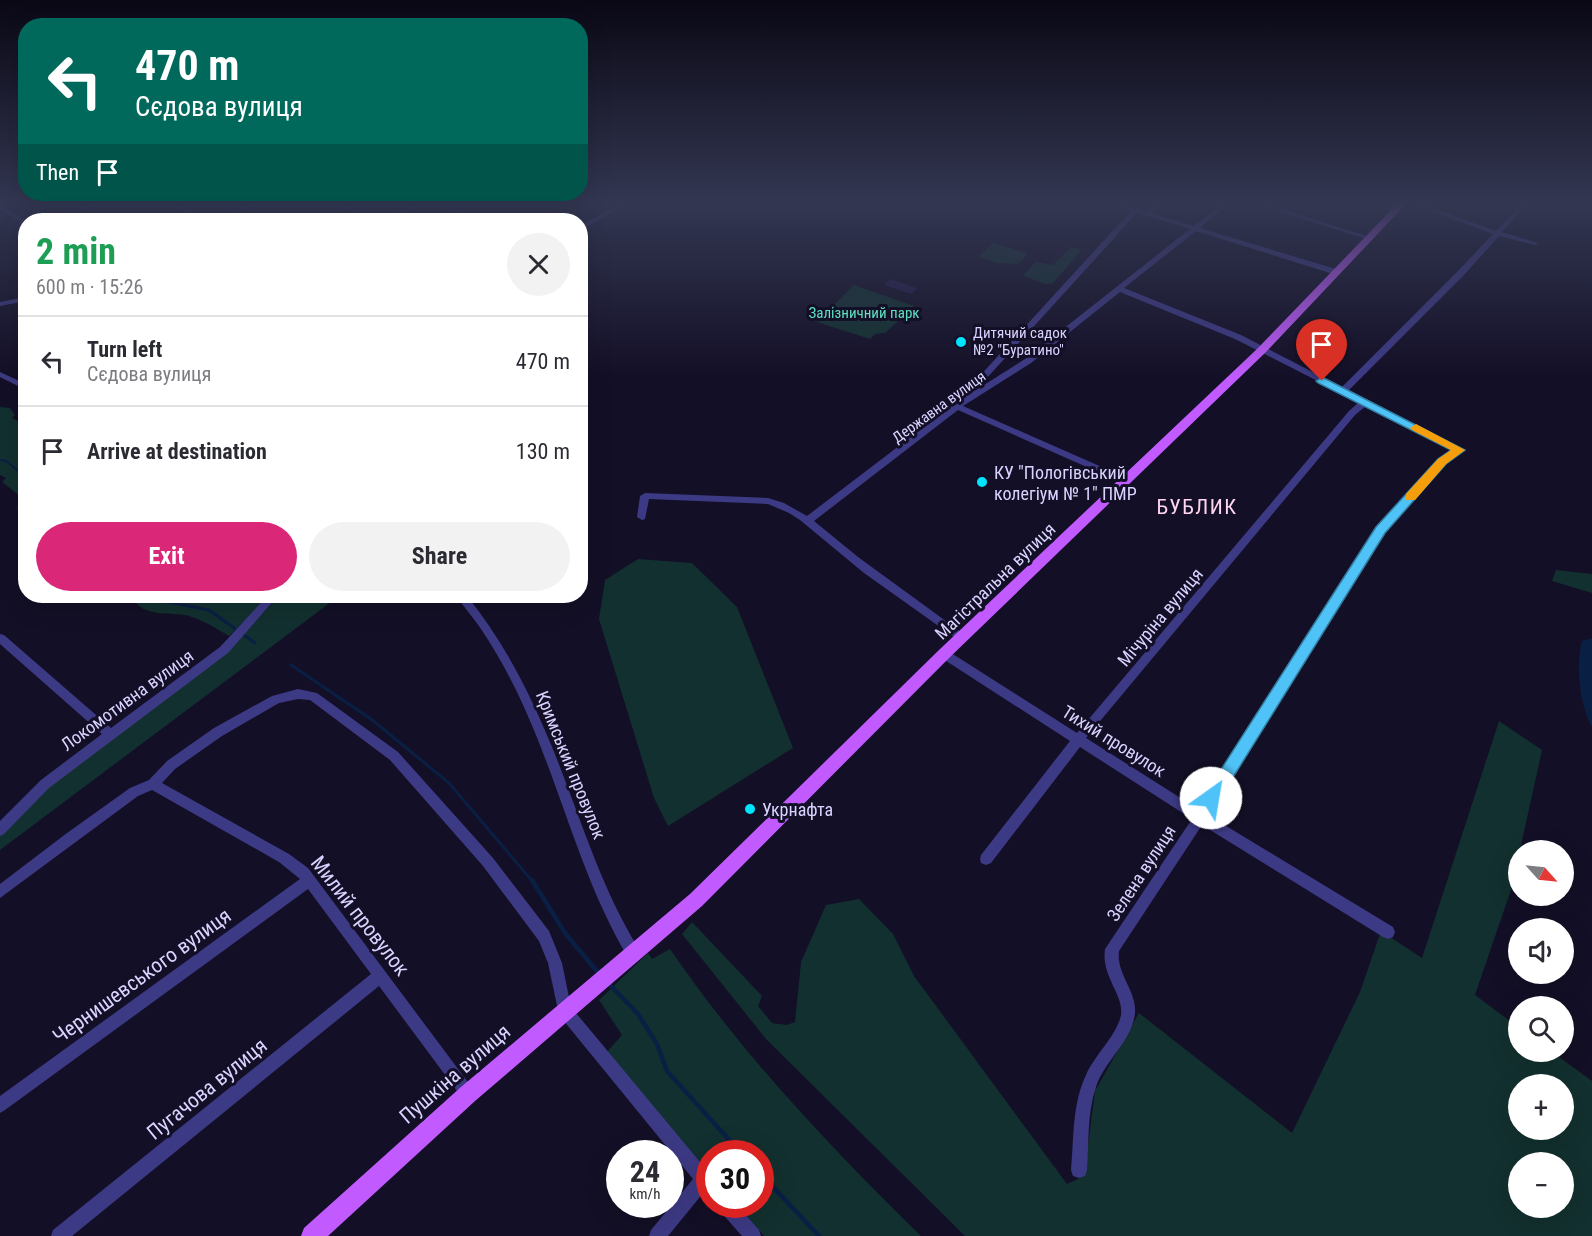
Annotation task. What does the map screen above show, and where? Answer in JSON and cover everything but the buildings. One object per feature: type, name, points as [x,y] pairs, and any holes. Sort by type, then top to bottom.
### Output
[{"type":"main road","name":"Магістральна вулиця","points":[[634,954],[696,900],[944,654],[1262,350],[1346,262]]},
{"type":"main road","name":"Пушкіна вулиця","points":[[312,1236],[468,1094],[564,1010],[634,954]]},
{"type":"street","points":[[1089,262],[957,406],[1126,481]]},
{"type":"street","name":"Державна вулиця","points":[[808,520],[957,406],[1028,361],[1153,262]]},
{"type":"street","points":[[1303,262],[1336,272]]},
{"type":"street","points":[[1342,391],[1471,262]]},
{"type":"street","points":[[1120,289],[1238,337],[1365,402]]},
{"type":"street","points":[[0,311],[4,304]]},
{"type":"street","points":[[0,374],[18,384]]},
{"type":"street","name":"Зелена вулиця","points":[[1079,1170],[1088,1087],[1128,1016],[1127,1002],[1113,972],[1110,956],[1112,949],[1200,817],[1381,530],[1442,462],[1459,450],[1365,402]]},
{"type":"street","name":"Мічуріна вулиця","points":[[986,859],[1078,740],[1352,413],[1365,402]]},
{"type":"street","points":[[642,517],[645,496],[768,501],[792,510],[808,520],[855,561],[961,638]]},
{"type":"street","name":"Локомотивна вулиця","points":[[3,822],[37,790],[224,650],[267,603]]},
{"type":"street","name":"Кримський провулок","points":[[467,603],[522,689],[544,739],[606,903],[634,954]]},
{"type":"street","points":[[0,638],[110,734]]},
{"type":"street","name":"Тихий провулок","points":[[944,654],[1200,817],[1388,932]]},
{"type":"street","points":[[0,892],[134,792],[153,784],[180,758],[276,699],[298,694],[313,696],[394,756],[488,862],[544,936],[555,963],[564,1010],[696,1171]]},
{"type":"street","name":"Милий провулок","points":[[153,784],[284,858],[309,880],[468,1094]]},
{"type":"street","name":"Чернишевського вулиця","points":[[0,1105],[309,880]]},
{"type":"street","name":"Пугачова вулиця","points":[[59,1236],[381,975]]},
{"type":"street","points":[[657,1236],[696,1194]]},
{"type":"street","points":[[737,1218],[753,1236]]},
{"type":"green space","points":[[992,262],[1020,262],[1018,264]]},
{"type":"green space","points":[[1035,262],[1053,265],[1056,262],[1072,262],[1053,283],[1046,284],[1023,276]]},
{"type":"green space","name":"Залізничний парк","points":[[854,285],[914,306],[885,333],[875,334],[870,339],[817,322]]},
{"type":"green space","points":[[0,407],[10,408],[15,415],[12,418],[18,421],[18,495],[2,482],[6,478],[0,475]]},
{"type":"green space","points":[[638,559],[692,563],[737,607],[793,748],[668,826],[654,798],[599,619],[605,580]]},
{"type":"green space","points":[[1556,570],[1592,574],[1592,593],[1552,581]]},
{"type":"green space","points":[[260,603],[229,636],[192,617],[158,613],[137,604]]},
{"type":"green space","points":[[273,603],[330,603],[0,850],[0,835],[34,797],[230,649]]},
{"type":"green space","points":[[1499,721],[1542,750],[1522,840],[1508,840],[1508,899],[1475,995],[1508,1020],[1508,1062],[1566,1062],[1592,1081],[1592,1236],[965,1236],[766,1039],[682,934],[692,922],[762,996],[758,1006],[772,1023],[787,1025],[795,1022],[801,962],[826,905],[859,899],[893,934],[914,976],[1067,1184],[1084,1176],[1095,1091],[1139,1013],[1292,1133],[1360,992],[1381,931],[1422,958]]},
{"type":"green space","points":[[670,949],[727,1026],[788,1098],[921,1236],[764,1236],[748,1218],[774,1218],[774,1140],[696,1140],[696,1160],[684,1146],[684,1140],[679,1140],[605,1054],[622,1035],[599,1000],[648,953],[652,959]]},
{"type":"water","points":[[1592,638],[1592,727],[1584,708],[1579,661],[1582,641]]},
{"type":"waterway","points":[[0,460],[6,461],[18,471]]},
{"type":"waterway","points":[[173,603],[209,610],[255,643]]},
{"type":"waterway","points":[[291,665],[371,719],[449,783],[533,882]]},
{"type":"waterway","points":[[532,880],[565,933],[600,975]]},
{"type":"waterway","points":[[609,984],[638,1014],[657,1044],[667,1071],[729,1140]]},
{"type":"waterway","points":[[774,1188],[819,1236]]},
{"type":"slow traffic","points":[[1410,497],[1442,462],[1459,450],[1416,428]]},
{"type":"place","name":"Дитячий садок №2 \"Буратино\"","points":[[961,342]]},
{"type":"place","name":"КУ \"Пологівський колегіум № 1\" ПМР","points":[[982,482]]},
{"type":"place","name":"Укрнафта","points":[[750,809]]},
{"type":"district","name":"БУБЛИК","points":[[1197,507]]},
{"type":"route","points":[[1211,798],[1304,648],[1381,530],[1442,462],[1459,450],[1322,381]]}]
